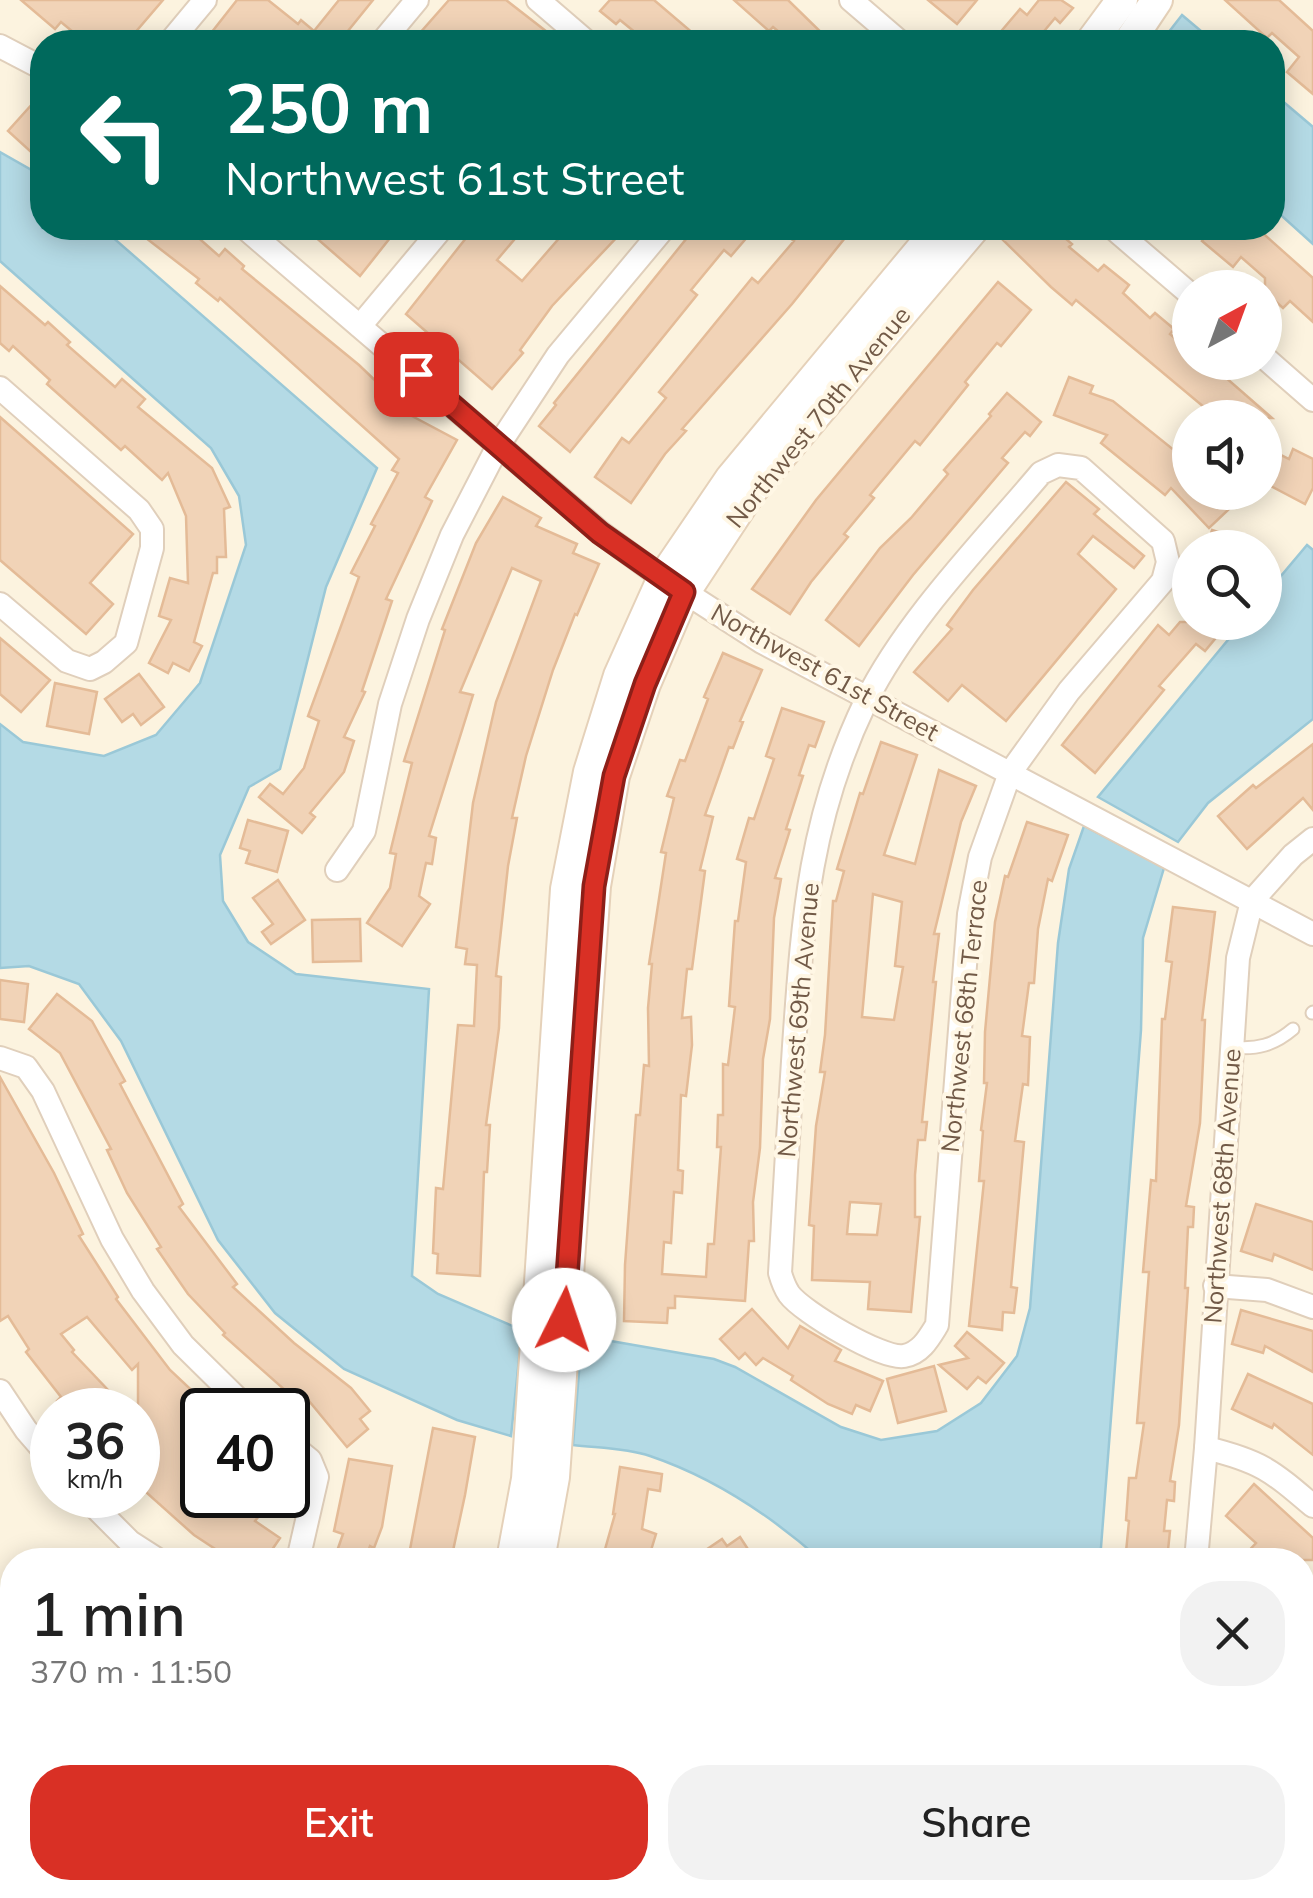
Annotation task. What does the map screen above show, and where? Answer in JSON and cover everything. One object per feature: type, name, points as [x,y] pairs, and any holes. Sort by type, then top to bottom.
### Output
[{"type":"street","points":[[180,30],[205,0]]},
{"type":"street","points":[[392,30],[417,0]]},
{"type":"street","points":[[538,0],[573,30]]},
{"type":"street","points":[[851,0],[886,30]]},
{"type":"street","points":[[1100,30],[1122,0]]},
{"type":"street","points":[[1137,30],[1157,0]]},
{"type":"street","points":[[0,46],[30,62]]},
{"type":"street","name":"Northwest 61st Street","points":[[258,240],[600,533],[674,586],[762,642],[1313,934]]},
{"type":"street","points":[[360,326],[432,240]]},
{"type":"street","points":[[336,870],[364,832],[390,704],[418,618],[452,535],[498,446],[558,355],[654,240]]},
{"type":"street","name":"Northwest 70th Avenue","points":[[514,1548],[527,1479],[566,889],[588,772],[619,676],[674,586],[731,478],[930,240]]},
{"type":"street","name":"Northwest 70th Avenue","points":[[540,1548],[554,1477],[594,886],[614,776],[674,586],[964,240]]},
{"type":"street","points":[[1127,240],[1172,279]]},
{"type":"street","points":[[1282,373],[1313,400]]},
{"type":"street","points":[[0,388],[140,510],[152,529],[152,548],[126,643],[90,669],[67,661],[0,604]]},
{"type":"street","name":"Northwest 68th Terrace","points":[[924,1346],[937,1325],[968,914],[980,857],[1010,773],[1069,691],[1163,581],[1168,562],[1163,542],[1081,468],[1058,465]]},
{"type":"street","name":"Northwest 69th Avenue","points":[[924,1346],[904,1356],[884,1355],[802,1306],[788,1293],[780,1273],[802,927],[812,858],[833,777],[868,698],[917,622],[1040,473],[1058,465]]},
{"type":"street","name":"Northwest 68th Avenue","points":[[1197,1548],[1238,958],[1252,901],[1313,839]]},
{"type":"street","points":[[0,1058],[26,1067],[43,1091],[112,1239],[142,1292],[183,1345],[226,1388]]},
{"type":"street","points":[[1215,1286],[1267,1290],[1313,1307]]},
{"type":"street","points":[[0,1391],[30,1435]]},
{"type":"street","points":[[1206,1448],[1252,1459],[1313,1506]]},
{"type":"street","points":[[310,1460],[317,1476],[310,1507]]},
{"type":"street","points":[[101,1518],[124,1548]]},
{"type":"street","points":[[301,1548],[308,1518]]},
{"type":"lane","points":[[1232,1048],[1262,1047],[1278,1042],[1293,1029]]},
{"type":"water","points":[[1182,15],[1200,30],[1170,30]]},
{"type":"water","points":[[1285,103],[1313,127],[1313,244],[1285,219]]},
{"type":"water","points":[[0,152],[30,169],[30,240],[116,240],[377,468],[326,587],[280,769],[249,787],[220,855],[223,901],[248,942],[296,974],[429,989],[412,1276],[438,1294],[522,1330],[511,1436],[457,1420],[344,1369],[275,1313],[218,1240],[121,1041],[79,984],[29,966],[0,968],[0,724],[23,742],[104,756],[156,735],[200,683],[246,545],[239,496],[211,448],[0,261]]},
{"type":"water","points":[[1307,545],[1313,550],[1313,719],[1208,803],[1178,842],[1098,797],[1228,640],[1282,640],[1282,575]]},
{"type":"water","points":[[1084,826],[1164,868],[1143,938],[1141,1030],[1101,1548],[806,1548],[762,1513],[697,1475],[641,1453],[573,1445],[582,1336],[714,1359],[841,1427],[881,1440],[937,1431],[981,1403],[1017,1356],[1030,1308],[1058,943],[1069,869]]},
{"type":"building","points":[[21,0],[163,0],[137,30],[71,30],[61,22],[55,29]]},
{"type":"building","points":[[237,0],[268,0],[298,24],[301,20],[313,30],[213,30]]},
{"type":"building","points":[[339,0],[373,0],[349,30],[315,30]]},
{"type":"building","points":[[449,0],[506,0],[545,30],[423,30]]},
{"type":"building","points":[[610,0],[654,0],[689,30],[632,30],[620,20],[616,24],[600,11]]},
{"type":"building","points":[[734,0],[788,0],[819,30],[773,27],[768,30]]},
{"type":"building","points":[[928,0],[977,0],[957,24]]},
{"type":"building","points":[[1039,0],[1061,0],[1073,8],[1060,23],[1055,18],[1045,30],[1002,30],[1020,9],[1027,15]]},
{"type":"building","points":[[1225,0],[1279,0],[1313,31],[1313,94],[1287,72],[1299,57],[1285,45],[1285,30],[1258,30]]},
{"type":"building","points":[[30,106],[30,151],[8,131]]},
{"type":"building","points":[[149,240],[201,240],[219,256],[225,249],[244,266],[242,269],[359,365],[412,416],[457,440],[425,497],[432,501],[386,599],[392,601],[362,691],[365,692],[344,737],[354,741],[344,772],[310,813],[315,817],[302,833],[259,797],[270,784],[283,794],[304,768],[319,721],[308,716],[359,577],[351,573],[398,473],[392,470],[399,459],[220,298],[218,301],[196,283],[199,279]]},
{"type":"building","points":[[319,240],[388,240],[360,276]]},
{"type":"building","points":[[465,240],[514,240],[497,260],[522,281],[558,240],[614,240],[552,306],[520,350],[523,353],[492,389],[406,314]]},
{"type":"building","points":[[685,240],[745,240],[731,256],[724,250],[691,290],[697,295],[570,452],[539,426]]},
{"type":"building","points":[[843,240],[682,429],[686,431],[631,503],[595,477],[622,438],[629,443],[666,398],[659,392],[752,278],[758,283],[794,241]]},
{"type":"building","points":[[1003,240],[1067,240],[1072,244],[1069,247],[1098,271],[1104,265],[1129,285],[1123,293],[1150,318],[1155,313],[1172,327],[1172,380],[1228,380],[1251,400],[1195,400],[1076,300],[1072,305]]},
{"type":"building","points":[[1203,240],[1270,240],[1313,278],[1313,322],[1290,301],[1282,307],[1282,270],[1256,270],[1241,257],[1233,267]]},
{"type":"building","points":[[998,282],[1031,310],[1001,346],[997,343],[920,445],[915,441],[870,495],[874,498],[844,534],[848,537],[790,614],[752,589],[816,500]]},
{"type":"building","points":[[0,286],[45,325],[48,322],[70,342],[67,345],[115,387],[122,379],[145,399],[138,407],[212,468],[230,507],[224,509],[226,557],[217,557],[217,573],[213,573],[194,642],[202,646],[189,671],[173,663],[168,673],[149,663],[171,620],[159,616],[170,578],[188,583],[186,516],[168,473],[162,480],[125,446],[121,450],[47,384],[50,380],[13,346],[9,351],[0,343]]},
{"type":"building","points":[[1069,377],[1093,386],[1090,393],[1113,401],[1172,449],[1172,489],[1165,495],[1101,443],[1107,435],[1054,415]]},
{"type":"building","points":[[1007,393],[1041,422],[1030,436],[1025,432],[1002,458],[1008,463],[859,646],[826,620],[880,548],[948,474],[944,470]]},
{"type":"building","points":[[0,417],[133,534],[90,583],[113,604],[86,634],[0,560]]},
{"type":"building","points":[[1293,449],[1313,459],[1313,488],[1305,504],[1282,492],[1282,456],[1289,459]]},
{"type":"building","points":[[1066,482],[1099,509],[1094,514],[1144,556],[1134,568],[1093,536],[1078,554],[1116,589],[1006,721],[962,685],[948,701],[914,672],[952,629],[947,625],[973,590]]},
{"type":"building","points":[[503,497],[541,518],[536,526],[577,544],[573,553],[599,564],[553,670],[526,756],[512,818],[517,818],[496,976],[501,977],[499,1028],[486,1125],[490,1125],[480,1276],[437,1273],[438,1254],[433,1253],[436,1188],[443,1189],[458,1025],[474,1026],[477,965],[465,964],[467,949],[456,947],[473,803],[496,702],[541,581],[512,568],[460,692],[473,695],[429,836],[436,838],[432,864],[426,863],[419,896],[430,904],[402,946],[367,923],[390,888],[396,854],[390,853],[412,763],[404,761],[445,630],[442,629],[476,543]]},
{"type":"building","points":[[1192,510],[1228,510],[1209,528]]},
{"type":"building","points":[[1158,625],[1169,635],[1172,631],[1172,640],[1214,640],[1205,651],[1196,644],[1159,686],[1164,690],[1095,773],[1062,745]]},
{"type":"building","points":[[0,638],[50,680],[21,712],[0,694]]},
{"type":"building","points":[[723,653],[762,670],[705,815],[713,817],[700,870],[705,871],[682,1018],[691,1017],[692,1045],[686,1096],[681,1095],[678,1170],[683,1171],[682,1193],[674,1192],[671,1243],[664,1242],[662,1274],[706,1277],[708,1244],[714,1244],[721,1147],[717,1147],[718,1115],[723,1115],[723,1064],[728,1065],[735,1007],[729,1006],[735,921],[746,862],[737,859],[774,759],[766,756],[782,708],[824,722],[815,747],[809,745],[799,775],[803,776],[775,878],[781,879],[774,918],[770,1019],[763,1059],[754,1241],[749,1241],[745,1301],[675,1296],[675,1308],[668,1308],[667,1323],[624,1321],[636,1115],[640,1115],[644,1065],[649,1066],[649,964],[666,853],[661,852],[674,798],[667,796],[680,760],[685,761],[708,699],[704,697]]},
{"type":"building","points":[[139,674],[164,707],[141,725],[133,714],[122,722],[105,699]]},
{"type":"building","points":[[55,683],[97,692],[89,734],[47,726]]},
{"type":"building","points":[[881,742],[917,755],[884,855],[915,864],[939,770],[976,786],[961,822],[934,934],[939,934],[922,1122],[927,1122],[925,1140],[918,1140],[915,1175],[915,1217],[920,1217],[911,1312],[868,1309],[870,1282],[812,1280],[814,1226],[809,1225],[816,1126],[825,1072],[820,1072],[833,901],[844,871],[837,869],[860,793],[863,794]],"holes":[[[873,894],[902,902],[895,966],[903,967],[894,1020],[862,1017]],[[850,1202],[881,1204],[877,1235],[847,1234]]]},
{"type":"building","points":[[1313,744],[1313,810],[1303,798],[1247,849],[1218,816],[1253,785],[1256,788]]},
{"type":"building","points":[[248,820],[288,831],[277,872],[246,863],[250,851],[240,848]]},
{"type":"building","points":[[1027,822],[1068,835],[1052,881],[1048,879],[1038,929],[1034,983],[1029,983],[1022,1036],[1030,1037],[1028,1085],[1023,1084],[1015,1141],[1024,1142],[1011,1287],[1017,1288],[1014,1313],[1003,1312],[1002,1330],[969,1326],[984,1181],[979,1181],[987,1083],[985,1032],[995,922],[1005,876],[1008,877]]},
{"type":"building","points":[[278,880],[305,920],[271,944],[262,932],[273,924],[253,898]]},
{"type":"building","points":[[1173,907],[1215,912],[1202,1020],[1200,1123],[1186,1206],[1194,1207],[1193,1227],[1188,1227],[1179,1425],[1170,1481],[1175,1482],[1174,1501],[1167,1500],[1164,1531],[1170,1531],[1168,1548],[1126,1548],[1129,1478],[1136,1478],[1144,1423],[1137,1423],[1149,1272],[1143,1272],[1151,1180],[1156,1181],[1162,1019],[1172,962],[1166,961]]},
{"type":"building","points":[[360,919],[361,961],[313,962],[312,920]]},
{"type":"building","points":[[0,980],[28,984],[24,1022],[0,1019]]},
{"type":"building","points":[[57,994],[92,1021],[183,1204],[179,1207],[237,1284],[233,1287],[351,1388],[370,1411],[360,1419],[368,1429],[347,1447],[310,1402],[310,1388],[283,1388],[223,1335],[188,1294],[157,1249],[161,1247],[127,1193],[107,1150],[111,1149],[60,1053],[29,1029]]},
{"type":"building","points":[[0,1077],[54,1173],[83,1234],[79,1236],[116,1299],[170,1370],[189,1388],[180,1388],[180,1518],[257,1518],[255,1521],[280,1538],[273,1548],[214,1548],[160,1505],[160,1388],[138,1388],[138,1364],[132,1370],[87,1317],[61,1334],[72,1352],[106,1388],[54,1388],[26,1352],[29,1349],[8,1316],[0,1321]]},
{"type":"building","points":[[1256,1204],[1313,1222],[1313,1270],[1274,1254],[1272,1261],[1241,1251]]},
{"type":"building","points":[[752,1309],[788,1348],[800,1326],[841,1350],[835,1361],[883,1381],[870,1411],[856,1405],[852,1414],[828,1404],[763,1358],[756,1365],[745,1353],[739,1359],[720,1339]]},
{"type":"building","points":[[1241,1310],[1313,1331],[1313,1372],[1265,1346],[1263,1353],[1232,1344]]},
{"type":"building","points":[[967,1332],[1004,1363],[986,1383],[978,1377],[967,1389],[939,1365],[968,1358],[955,1346]]},
{"type":"building","points":[[934,1366],[946,1411],[898,1423],[887,1379]]},
{"type":"building","points":[[1248,1374],[1313,1404],[1313,1455],[1274,1424],[1272,1428],[1232,1409]]},
{"type":"building","points":[[433,1428],[475,1437],[454,1548],[410,1548]]},
{"type":"building","points":[[349,1459],[392,1466],[382,1527],[374,1548],[338,1548],[343,1534],[334,1531]]},
{"type":"building","points":[[620,1467],[662,1474],[660,1491],[648,1489],[642,1529],[656,1534],[652,1548],[605,1548]]},
{"type":"building","points":[[1254,1484],[1313,1538],[1313,1548],[1251,1548],[1256,1543],[1226,1516]]},
{"type":"building","points":[[740,1537],[747,1548],[709,1548],[722,1539],[727,1546]]},
{"type":"route","points":[[416,374],[600,533],[684,592],[645,684],[614,776],[594,886],[564,1320]]}]
